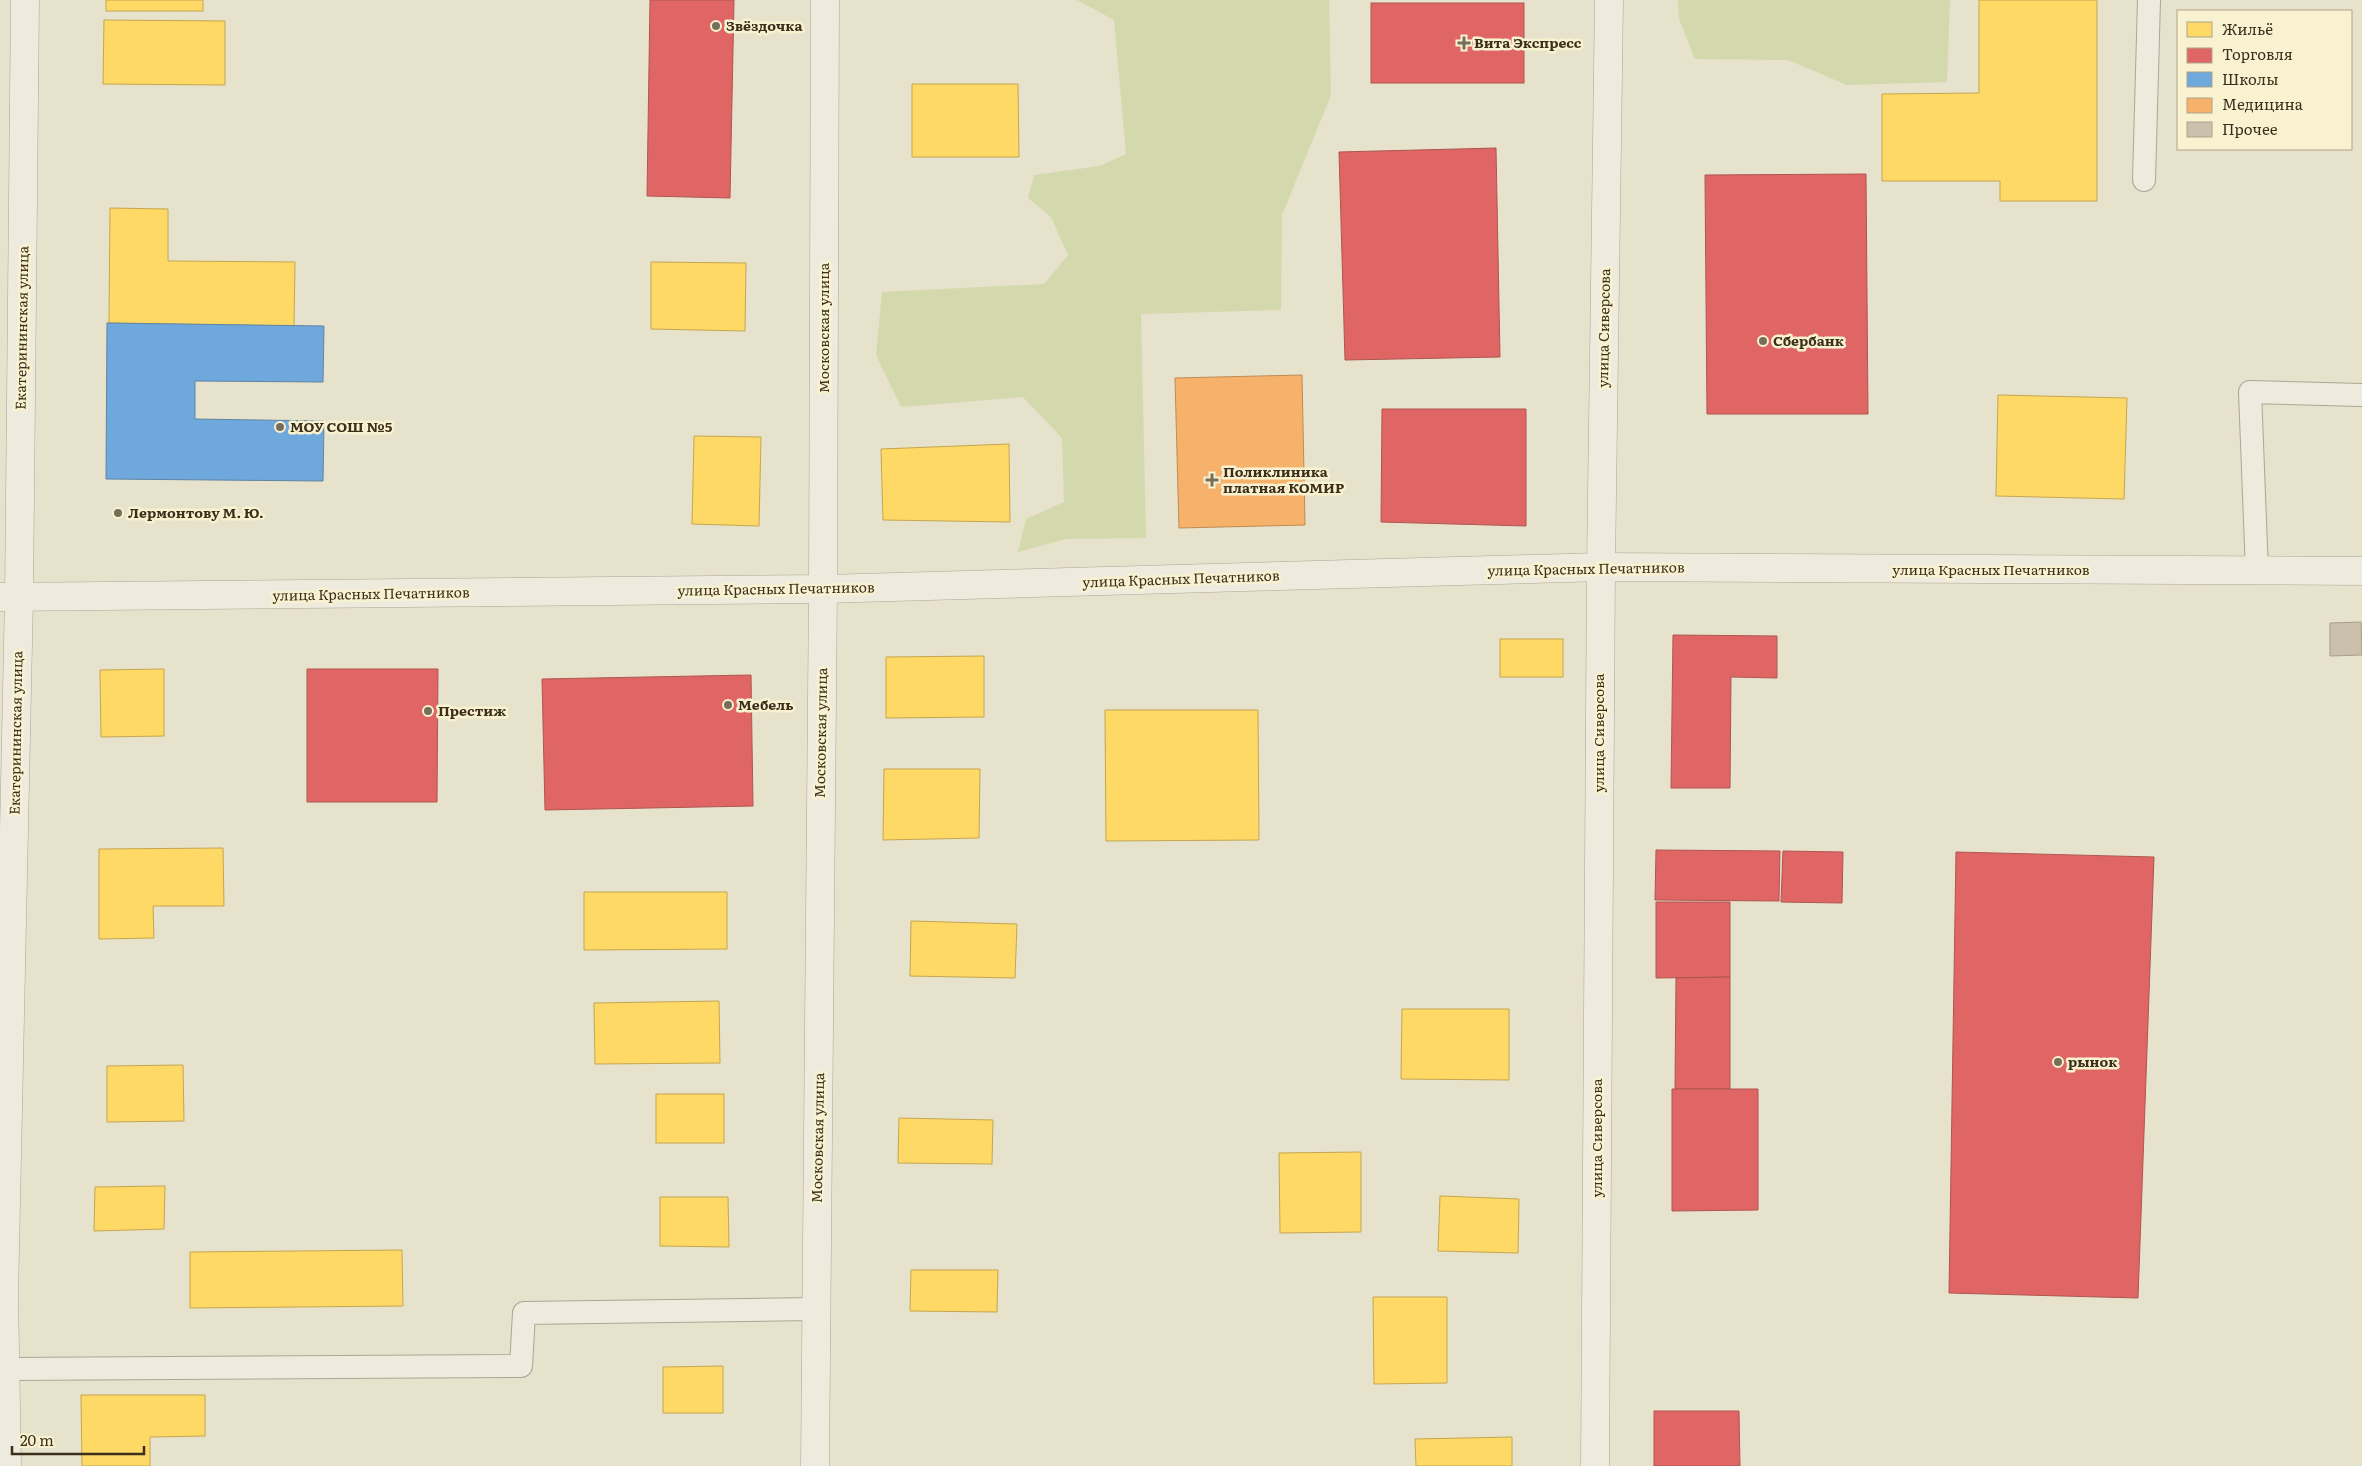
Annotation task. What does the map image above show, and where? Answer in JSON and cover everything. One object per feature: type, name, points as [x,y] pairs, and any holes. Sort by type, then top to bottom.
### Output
[{"type":"street","name":"Екатерининская улица","points":[[7,1466],[2,1296],[10,597],[25,0]]},
{"type":"street","name":"Московская улица","points":[[815,1466],[825,0]]},
{"type":"street","name":"улица Сиверсова","points":[[1595,1466],[1600,567],[1609,0]]},
{"type":"street","name":"улица Красных Печатников","points":[[10,597],[822,589],[1600,567],[2257,572],[2362,571]]},
{"type":"lane","points":[[2144,180],[2150,0]]},
{"type":"lane","points":[[2257,572],[2250,392],[2362,395]]},
{"type":"lane","points":[[5,1369],[521,1366],[524,1313],[816,1309]]},
{"type":"green space","points":[[1077,0],[1329,0],[1331,95],[1282,215],[1281,310],[1141,314],[1146,538],[1066,539],[1018,552],[1026,519],[1064,502],[1062,438],[1023,397],[901,407],[876,355],[882,292],[1044,284],[1068,255],[1051,217],[1028,198],[1034,175],[1100,166],[1126,154],[1114,20]]},
{"type":"green space","points":[[1678,0],[1950,0],[1947,82],[1847,85],[1788,60],[1695,59],[1679,19]]},
{"type":"building: Жильё","points":[[106,0],[203,0],[203,11],[106,11]]},
{"type":"building: Жильё","points":[[1979,0],[2097,0],[2097,201],[2000,201],[2000,181],[1882,181],[1882,94],[1979,93]]},
{"type":"building: Жильё","points":[[104,20],[225,21],[225,85],[103,84]]},
{"type":"building: Жильё","points":[[912,84],[1018,84],[1019,157],[912,157]]},
{"type":"building: Жильё","points":[[110,208],[168,209],[168,261],[295,262],[294,326],[109,323]]},
{"type":"building: Жильё","points":[[651,262],[746,263],[745,331],[651,329]]},
{"type":"building: Жильё","points":[[1998,395],[2127,398],[2124,499],[1996,496]]},
{"type":"building: Жильё","points":[[694,436],[761,437],[759,526],[692,524]]},
{"type":"building: Жильё","points":[[1009,444],[1010,522],[883,520],[881,449]]},
{"type":"building: Жильё","points":[[1500,639],[1563,639],[1563,677],[1500,677]]},
{"type":"building: Жильё","points":[[984,656],[984,717],[886,718],[886,657]]},
{"type":"building: Жильё","points":[[164,669],[164,736],[101,737],[100,670]]},
{"type":"building: Жильё","points":[[1105,710],[1258,710],[1259,840],[1106,841]]},
{"type":"building: Жильё","points":[[884,769],[980,769],[979,838],[883,840]]},
{"type":"building: Жильё","points":[[223,848],[224,906],[153,906],[154,938],[99,939],[99,849]]},
{"type":"building: Жильё","points":[[584,892],[727,892],[727,949],[584,950]]},
{"type":"building: Жильё","points":[[911,921],[1017,924],[1015,978],[910,976]]},
{"type":"building: Жильё","points":[[719,1001],[720,1063],[595,1064],[594,1003]]},
{"type":"building: Жильё","points":[[1402,1009],[1509,1009],[1509,1080],[1401,1079]]},
{"type":"building: Жильё","points":[[183,1065],[184,1121],[107,1122],[107,1066]]},
{"type":"building: Жильё","points":[[656,1094],[724,1094],[724,1143],[656,1143]]},
{"type":"building: Жильё","points":[[899,1118],[993,1120],[992,1164],[898,1163]]},
{"type":"building: Жильё","points":[[1361,1152],[1361,1232],[1280,1233],[1279,1153]]},
{"type":"building: Жильё","points":[[165,1186],[164,1229],[94,1231],[95,1187]]},
{"type":"building: Жильё","points":[[1440,1196],[1519,1199],[1518,1253],[1438,1251]]},
{"type":"building: Жильё","points":[[660,1197],[728,1197],[729,1247],[660,1246]]},
{"type":"building: Жильё","points":[[402,1250],[403,1306],[190,1308],[190,1252]]},
{"type":"building: Жильё","points":[[911,1270],[998,1270],[997,1312],[910,1311]]},
{"type":"building: Жильё","points":[[1373,1297],[1447,1297],[1447,1383],[1374,1384]]},
{"type":"building: Жильё","points":[[723,1366],[723,1413],[663,1413],[663,1367]]},
{"type":"building: Жильё","points":[[81,1395],[205,1395],[205,1436],[150,1437],[150,1466],[82,1466]]},
{"type":"building: Жильё","points":[[1512,1437],[1512,1466],[1416,1466],[1415,1439]]},
{"type":"building: Торговля","points":[[650,0],[734,0],[730,198],[647,196]]},
{"type":"building: Торговля","points":[[1371,3],[1524,3],[1524,83],[1371,83]]},
{"type":"building: Торговля","points":[[1496,148],[1500,357],[1345,360],[1339,152]]},
{"type":"building: Торговля","points":[[1866,174],[1868,414],[1707,414],[1705,175]]},
{"type":"building: Торговля","points":[[1382,409],[1526,409],[1526,526],[1381,522]]},
{"type":"building: Торговля","points":[[1673,635],[1777,636],[1777,678],[1731,677],[1730,788],[1671,788]]},
{"type":"building: Торговля","points":[[307,669],[438,669],[437,802],[307,802]]},
{"type":"building: Торговля","points":[[751,675],[753,806],[545,810],[542,679]]},
{"type":"building: Торговля","points":[[1656,850],[1780,851],[1779,901],[1655,900]]},
{"type":"building: Торговля","points":[[1783,851],[1843,852],[1842,903],[1781,902]]},
{"type":"building: Торговля","points":[[1956,852],[2154,857],[2138,1298],[1949,1293]]},
{"type":"building: Торговля","points":[[1656,902],[1730,902],[1730,977],[1656,978]]},
{"type":"building: Торговля","points":[[1730,977],[1730,1089],[1675,1089],[1676,978]]},
{"type":"building: Торговля","points":[[1672,1089],[1758,1089],[1758,1210],[1672,1211]]},
{"type":"building: Торговля","points":[[1654,1411],[1739,1411],[1740,1466],[1654,1466]]},
{"type":"building: Школы","points":[[107,323],[324,326],[323,382],[195,381],[195,419],[324,421],[323,481],[106,479]]},
{"type":"building: Медицина","points":[[1302,375],[1305,525],[1179,528],[1175,378]]},
{"type":"building: Прочее","points":[[2361,622],[2362,655],[2330,656],[2330,623]]},
{"type":"place","name":"Звёздочка","points":[[716,26]]},
{"type":"place","name":"Вита Экспресс","points":[[1464,43]]},
{"type":"place","name":"Сбербанк","points":[[1763,341]]},
{"type":"place","name":"МОУ СОШ №5","points":[[280,427]]},
{"type":"place","name":"Поликлиника платная КОМИР","points":[[1212,480]]},
{"type":"place","name":"Лермонтову М. Ю.","points":[[118,513]]},
{"type":"place","name":"Мебель","points":[[728,705]]},
{"type":"place","name":"Престиж","points":[[428,711]]},
{"type":"place","name":"рынок","points":[[2058,1062]]}]
